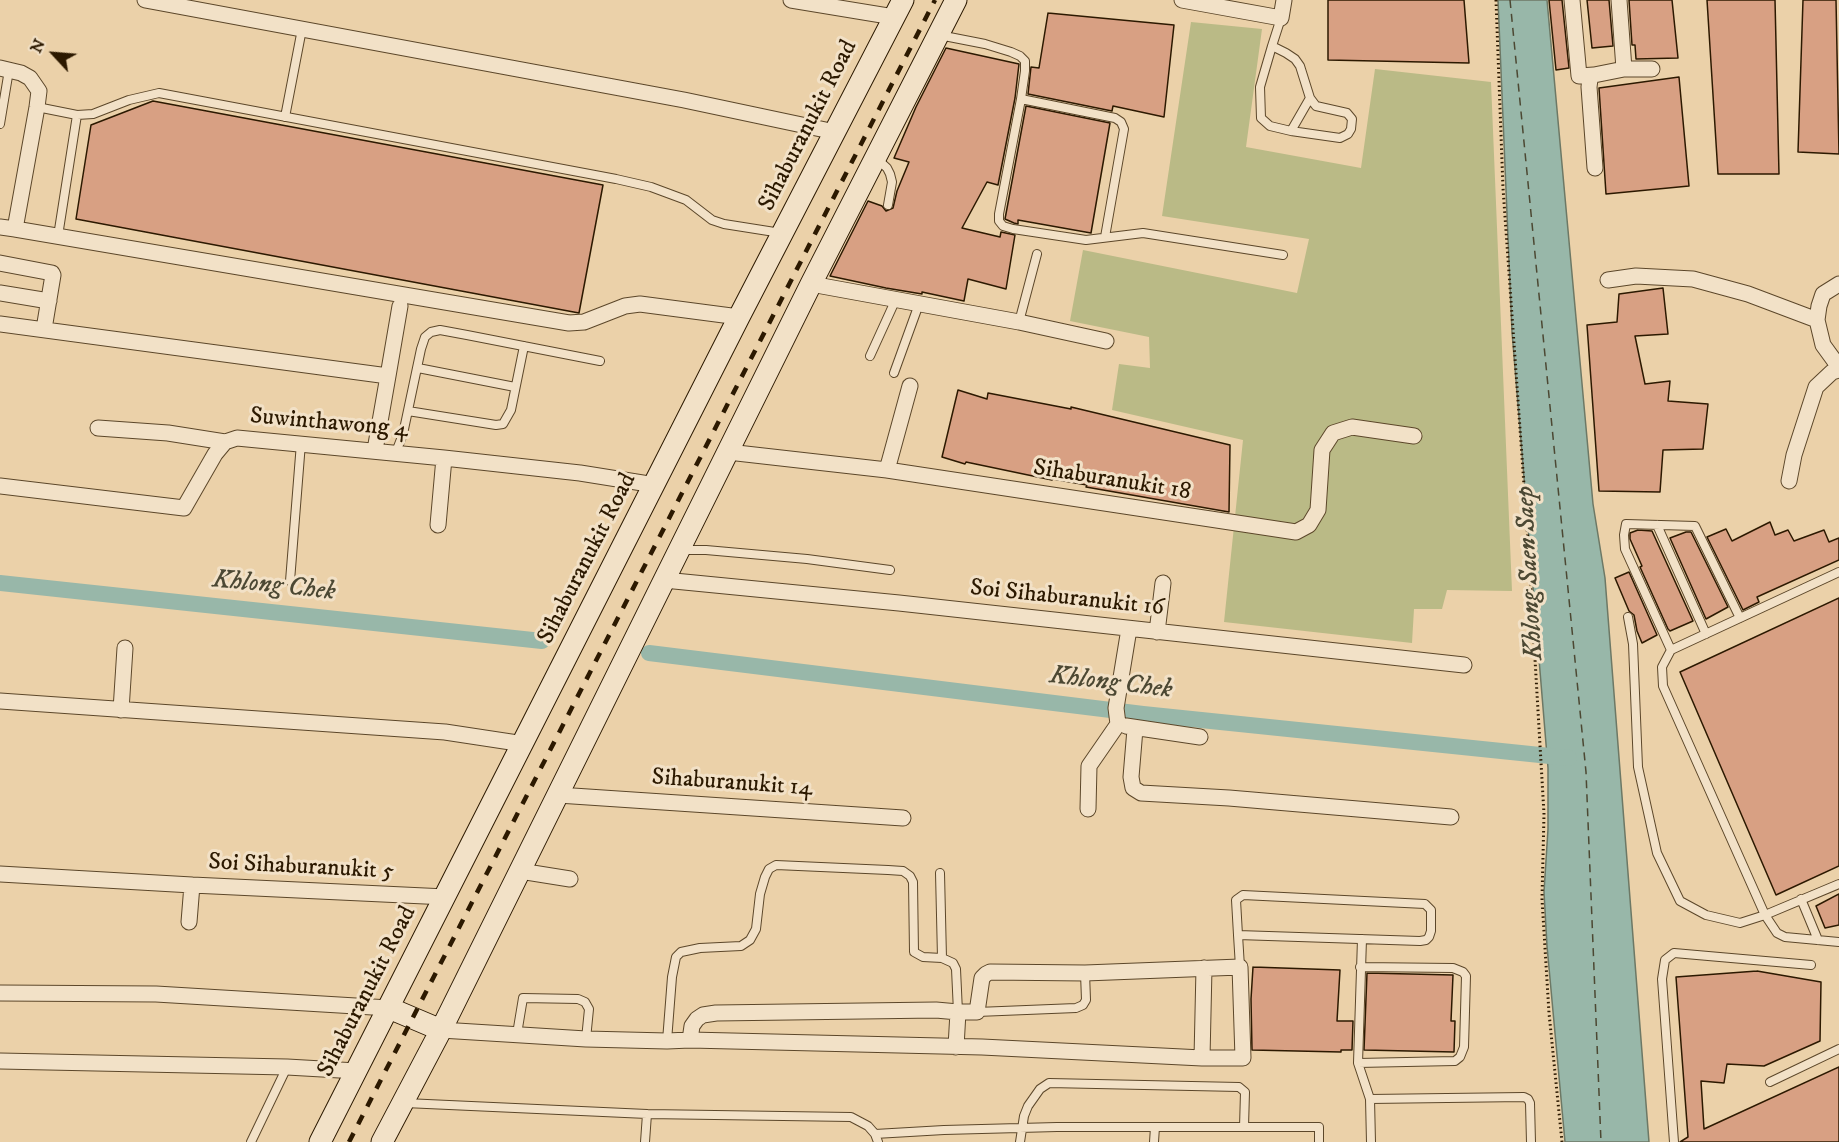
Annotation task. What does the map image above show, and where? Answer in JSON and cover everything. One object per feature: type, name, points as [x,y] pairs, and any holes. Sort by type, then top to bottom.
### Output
[{"type":"main road","points":[[382,1142],[441,1030],[811,284],[956,0]]},
{"type":"main road","name":"Sihaburanukit Road","points":[[320,1142],[898,9]]},
{"type":"main road","points":[[389,1008],[441,1030]]},
{"type":"street","points":[[145,0],[168,2],[684,100],[835,132]]},
{"type":"street","points":[[791,0],[898,9]]},
{"type":"street","points":[[1182,0],[1281,18],[1284,0]]},
{"type":"street","points":[[1572,0],[1579,76],[1624,69],[1652,69]]},
{"type":"street","points":[[1619,0],[1624,69]]},
{"type":"street","points":[[4,69],[21,73],[36,84],[39,91],[38,107],[7,228],[569,322],[584,322],[625,306],[640,304],[739,317]]},
{"type":"street","points":[[1594,75],[1588,87],[1595,168]]},
{"type":"street","points":[[0,262],[52,273],[44,329]]},
{"type":"street","points":[[1608,280],[1636,276],[1694,279],[1748,294],[1817,320]]},
{"type":"street","points":[[811,284],[1019,322],[1106,341]]},
{"type":"street","points":[[1789,482],[1794,455],[1816,387],[1839,368],[1823,345],[1817,320],[1823,294],[1839,284]]},
{"type":"street","points":[[0,293],[49,301]]},
{"type":"street","points":[[375,450],[400,306]]},
{"type":"street","points":[[0,324],[388,376]]},
{"type":"street","points":[[887,470],[910,386]]},
{"type":"street","name":"Sihaburanukit 18","points":[[728,452],[887,470],[1296,532],[1309,525],[1318,510],[1322,450],[1333,433],[1352,426],[1414,436]]},
{"type":"street","points":[[98,428],[168,433],[225,441]]},
{"type":"street","name":"Suwinthawong 4","points":[[0,486],[184,508],[215,454],[225,441],[237,438],[396,452],[580,473],[655,485]]},
{"type":"street","points":[[438,525],[444,458]]},
{"type":"street","name":"Soi Sihaburanukit 16","points":[[664,580],[899,603],[1464,665]]},
{"type":"street","points":[[1157,632],[1162,583]]},
{"type":"street","points":[[1088,809],[1089,766],[1118,723],[1116,708],[1129,629]]},
{"type":"street","points":[[121,710],[125,648]]},
{"type":"street","points":[[0,701],[445,732],[524,744]]},
{"type":"street","points":[[1118,723],[1135,729],[1200,737]]},
{"type":"street","points":[[1135,729],[1131,777],[1133,788],[1142,793],[1451,817]]},
{"type":"street","name":"Sihaburanukit 14","points":[[558,795],[903,818]]},
{"type":"street","points":[[520,871],[570,879]]},
{"type":"street","points":[[0,874],[192,885]]},
{"type":"street","name":"Soi Sihaburanukit 5","points":[[189,922],[192,885],[446,897]]},
{"type":"street","points":[[441,1030],[586,1039],[956,1047],[1243,1058],[1240,967],[1085,973],[990,972],[982,978],[977,1012],[936,1010],[716,1013],[697,1018],[692,1026],[690,1040]]},
{"type":"street","points":[[1202,1058],[1204,968]]},
{"type":"street","points":[[0,993],[156,994],[389,1008]]},
{"type":"street","points":[[956,1047],[958,1012]]},
{"type":"street","points":[[0,1061],[287,1067],[357,1071]]},
{"type":"lane","points":[[1272,46],[1295,59],[1300,66],[1310,98],[1316,105],[1347,113],[1352,119],[1348,134],[1340,138],[1291,131],[1270,126],[1261,118],[1260,87],[1272,46],[1281,18]]},
{"type":"lane","points":[[285,117],[302,29]]},
{"type":"lane","points":[[938,35],[985,44],[1020,56],[1025,61],[1021,99],[999,221],[1003,226],[1086,240],[1143,233],[1283,255]]},
{"type":"lane","points":[[0,124],[4,69]]},
{"type":"lane","points":[[38,107],[76,116],[93,114],[129,100],[159,93],[616,179],[651,187],[686,200],[712,220],[724,224],[782,233]]},
{"type":"lane","points":[[1291,131],[1310,98]]},
{"type":"lane","points":[[1021,99],[1115,118],[1121,122],[1124,129],[1105,237]]},
{"type":"lane","points":[[58,236],[76,116]]},
{"type":"lane","points":[[875,157],[891,174],[888,205]]},
{"type":"lane","points":[[1019,322],[1037,254]]},
{"type":"lane","points":[[870,356],[896,299]]},
{"type":"lane","points":[[894,373],[919,304]]},
{"type":"lane","points":[[396,452],[403,434],[425,337],[431,332],[440,330],[600,362]]},
{"type":"lane","points":[[408,411],[496,426],[503,424],[511,410],[524,346]]},
{"type":"lane","points":[[418,368],[515,387]]},
{"type":"lane","points":[[290,581],[301,443]]},
{"type":"lane","points":[[1671,650],[1625,549],[1623,535],[1626,524],[1695,526],[1740,618]]},
{"type":"lane","points":[[1657,525],[1706,634]]},
{"type":"lane","points":[[679,550],[706,550],[807,559],[890,570]]},
{"type":"lane","points":[[1839,572],[1671,650],[1662,667],[1663,686],[1765,915],[1777,933],[1785,937],[1839,942]]},
{"type":"lane","points":[[1628,617],[1632,644],[1638,766],[1657,853],[1680,901],[1706,915],[1740,923],[1839,884]]},
{"type":"lane","points":[[667,1041],[672,977],[676,957],[681,952],[700,948],[741,946],[750,940],[756,929],[760,894],[765,877],[769,868],[776,865],[908,873],[913,882],[914,951],[923,957],[942,958],[953,963],[956,969],[958,1012]]},
{"type":"lane","points":[[940,873],[942,958]]},
{"type":"lane","points":[[1238,935],[1426,939],[1431,931],[1431,910],[1425,904],[1243,895],[1236,900],[1238,935],[1240,967]]},
{"type":"lane","points":[[1801,899],[1818,940]]},
{"type":"lane","points":[[1362,939],[1358,1063],[1370,1099],[1371,1142]]},
{"type":"lane","points":[[1674,1142],[1662,979],[1665,960],[1674,953],[1810,965]]},
{"type":"lane","points":[[1358,1063],[1455,1061],[1460,1057],[1464,1047],[1466,976],[1463,972],[1453,968],[1360,967]]},
{"type":"lane","points":[[977,1012],[1076,1008],[1083,1005],[1086,1000],[1085,973]]},
{"type":"lane","points":[[517,1034],[523,998],[578,999],[585,1002],[589,1009],[586,1039]]},
{"type":"lane","points":[[1770,1082],[1839,1049]]},
{"type":"lane","points":[[251,1142],[287,1067]]},
{"type":"lane","points":[[1020,1142],[1021,1129],[1028,1106],[1040,1089],[1049,1083],[1239,1087],[1245,1092],[1244,1127]]},
{"type":"lane","points":[[1370,1099],[1524,1098],[1530,1103],[1531,1142]]},
{"type":"lane","points":[[403,1103],[647,1114],[851,1117],[868,1126],[876,1138],[944,1130],[1057,1127],[1319,1127],[1319,1142]]},
{"type":"lane","points":[[645,1142],[647,1114]]},
{"type":"lane","points":[[1154,1142],[1155,1127]]},
{"type":"path","points":[[1496,0],[1503,188],[1543,790],[1542,899],[1549,1013],[1562,1142]]},
{"type":"green space","points":[[1191,22],[1262,29],[1246,147],[1361,168],[1375,69],[1491,82],[1512,591],[1447,590],[1442,609],[1414,609],[1412,643],[1224,622],[1243,440],[1112,410],[1119,364],[1150,368],[1149,337],[1070,321],[1083,250],[1297,293],[1309,239],[1162,216]]},
{"type":"shaded area","points":[[1498,0],[1547,0],[1593,504],[1605,578],[1649,1142],[1565,1142],[1547,946],[1544,892],[1548,829],[1548,768],[1512,332]]},
{"type":"building","points":[[1328,0],[1464,0],[1469,63],[1328,60]]},
{"type":"building","points":[[1549,0],[1562,0],[1569,68],[1556,70]]},
{"type":"building","points":[[1587,0],[1609,0],[1613,46],[1592,48]]},
{"type":"building","points":[[1629,0],[1672,0],[1678,58],[1636,59],[1635,45],[1632,45]]},
{"type":"building","points":[[1707,0],[1775,0],[1779,174],[1718,174]]},
{"type":"building","points":[[1803,0],[1836,0],[1839,154],[1798,152]]},
{"type":"building","points":[[1048,13],[1174,25],[1164,117],[1113,106],[1112,111],[1028,94],[1031,67],[1039,68]]},
{"type":"building","points":[[946,48],[1019,64],[1015,98],[998,185],[987,182],[962,228],[1000,237],[1001,232],[1015,235],[1006,289],[968,279],[964,301],[830,276],[868,201],[882,206],[886,211],[893,208],[897,191],[909,162],[894,158],[916,107]]},
{"type":"building","points":[[1679,77],[1689,186],[1606,194],[1599,88]]},
{"type":"building","points":[[153,101],[603,185],[579,313],[76,219],[91,125]]},
{"type":"building","points":[[1026,106],[1110,123],[1091,233],[1018,220],[1018,224],[1005,219]]},
{"type":"building","points":[[1663,288],[1668,334],[1635,336],[1645,384],[1670,381],[1668,401],[1708,404],[1703,449],[1663,450],[1660,492],[1599,491],[1587,325],[1617,322],[1619,294]]},
{"type":"building","points":[[958,390],[987,399],[988,393],[1071,409],[1071,407],[1230,445],[1229,512],[1086,487],[1087,485],[966,462],[965,464],[942,457]]},
{"type":"building","points":[[1770,522],[1775,535],[1788,530],[1794,541],[1824,530],[1829,542],[1839,538],[1839,560],[1757,597],[1759,602],[1743,610],[1707,537],[1726,529],[1732,541]]},
{"type":"building","points":[[1638,530],[1652,531],[1693,621],[1670,631],[1668,629],[1630,539],[1630,533]]},
{"type":"building","points":[[1691,532],[1728,607],[1706,619],[1670,538]]},
{"type":"building","points":[[1629,572],[1657,635],[1642,643],[1634,615],[1629,611],[1615,578]]},
{"type":"building","points":[[1839,598],[1839,866],[1776,895],[1680,672]]},
{"type":"building","points":[[1839,894],[1839,925],[1825,928],[1816,906]]},
{"type":"building","points":[[1253,967],[1340,970],[1337,1021],[1353,1021],[1352,1050],[1341,1050],[1341,1052],[1252,1050]]},
{"type":"building","points":[[1757,971],[1821,982],[1820,1041],[1764,1066],[1727,1064],[1724,1083],[1701,1081],[1704,1129],[1839,1067],[1839,1142],[1680,1142],[1688,1137],[1676,977]]},
{"type":"building","points":[[1367,973],[1453,975],[1451,1021],[1455,1021],[1454,1052],[1364,1050]]},
{"type":"waterway","name":"Khlong Chek","points":[[0,583],[542,641]]},
{"type":"waterway","name":"Khlong Chek","points":[[649,653],[1143,714],[1569,758]]},
{"type":"ferry route","points":[[1510,0],[1586,772],[1601,1142]]},
{"type":"railway","points":[[349,1142],[935,0]]},
{"type":"water label","name":"Khlong Saen Saep","points":[[1531,573]]}]
